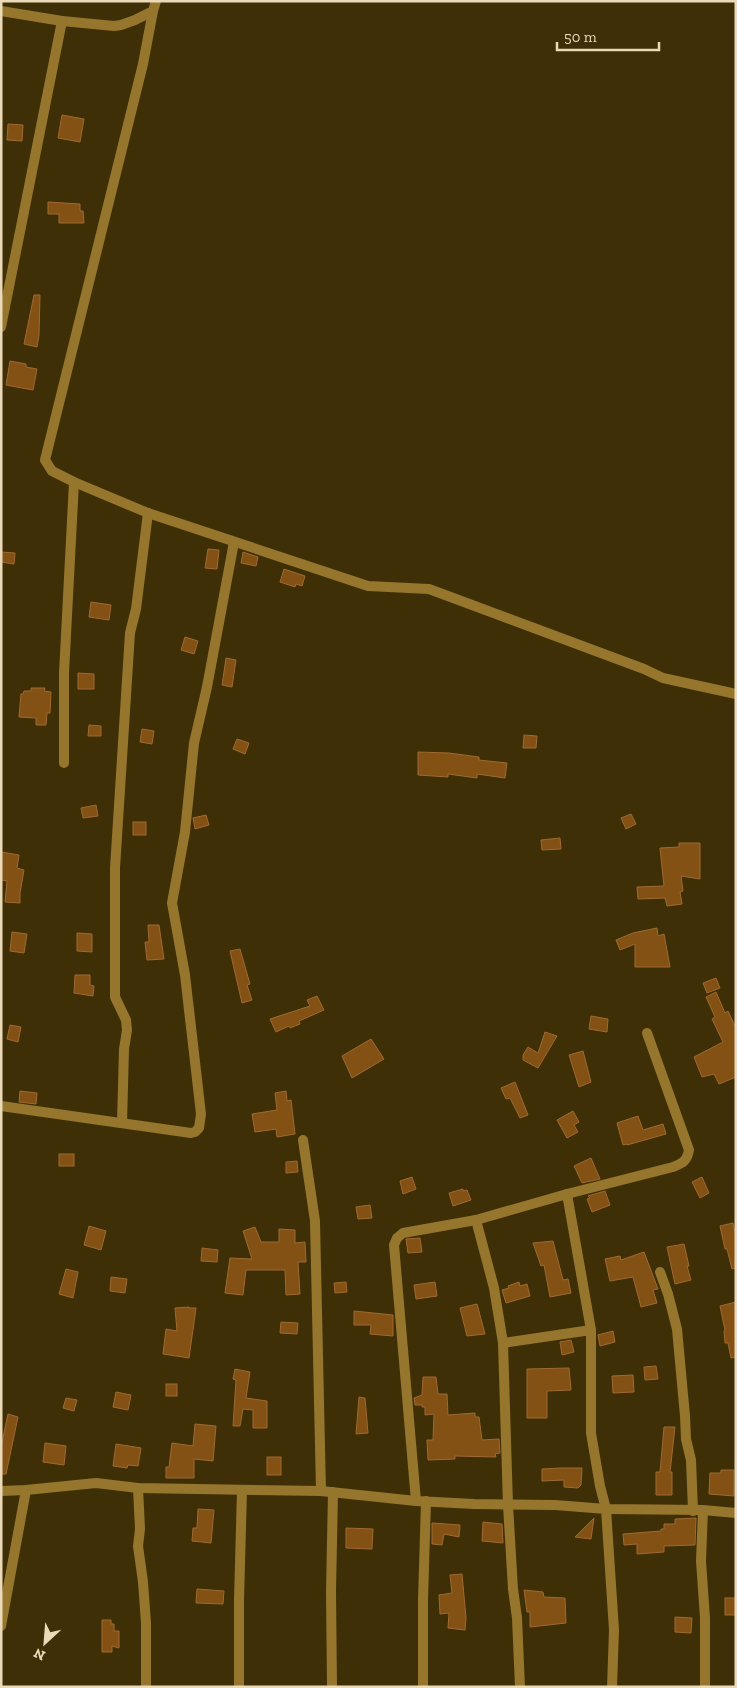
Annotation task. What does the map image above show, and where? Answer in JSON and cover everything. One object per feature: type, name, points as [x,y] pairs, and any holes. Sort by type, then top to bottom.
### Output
[{"type":"street","points":[[1,11],[62,22],[121,25],[155,6]]},
{"type":"street","points":[[155,6],[143,64],[45,460],[52,471],[148,512],[368,586],[429,590],[644,669],[663,678],[736,694]]},
{"type":"street","points":[[1,327],[62,22]]},
{"type":"street","points":[[64,763],[64,673],[74,482]]},
{"type":"street","points":[[122,1123],[126,1020],[116,997],[115,868],[130,633],[136,609],[148,512]]},
{"type":"street","points":[[1,1106],[191,1132],[195,1132],[199,1128],[201,1114],[187,994],[172,903],[185,832],[194,743],[208,687],[234,542]]},
{"type":"street","points":[[423,1687],[421,1501],[394,1244],[403,1233],[476,1220],[683,1163],[688,1157],[689,1150],[647,1034]]},
{"type":"street","points":[[303,1140],[315,1220],[321,1491]]},
{"type":"street","points":[[567,1194],[591,1330],[591,1433],[606,1509],[614,1630],[612,1687]]},
{"type":"street","points":[[476,1220],[494,1288],[503,1343],[508,1505],[513,1589],[518,1618],[520,1687]]},
{"type":"street","points":[[660,1272],[677,1330],[686,1438],[698,1511],[705,1618],[705,1687]]},
{"type":"street","points":[[503,1343],[591,1330]]},
{"type":"street","points":[[1,1491],[96,1483],[138,1488],[321,1491],[421,1501],[736,1513]]},
{"type":"street","points":[[138,1488],[140,1529],[138,1546],[146,1623],[146,1687]]},
{"type":"street","points":[[1,1626],[26,1490]]},
{"type":"street","points":[[239,1687],[242,1490]]},
{"type":"street","points":[[332,1687],[333,1492]]},
{"type":"building","points":[[62,115],[84,119],[80,142],[58,138]]},
{"type":"building","points":[[8,124],[23,125],[22,141],[7,140]]},
{"type":"building","points":[[48,202],[80,204],[84,223],[59,223],[59,214],[48,214]]},
{"type":"building","points":[[34,295],[40,295],[37,347],[24,344]]},
{"type":"building","points":[[10,361],[26,364],[26,367],[37,369],[33,390],[6,385]]},
{"type":"building","points":[[208,549],[219,550],[217,569],[205,568]]},
{"type":"building","points":[[1,552],[15,553],[14,564],[1,562]]},
{"type":"building","points":[[243,552],[258,557],[256,566],[241,563]]},
{"type":"building","points":[[284,569],[305,576],[302,586],[296,584],[295,587],[280,582]]},
{"type":"building","points":[[91,602],[111,605],[109,620],[89,617]]},
{"type":"building","points":[[185,637],[198,641],[194,654],[181,650]]},
{"type":"building","points":[[226,658],[236,660],[232,687],[222,685]]},
{"type":"building","points":[[78,673],[94,674],[94,689],[78,689]]},
{"type":"building","points":[[31,688],[45,688],[44,691],[51,692],[50,713],[47,713],[46,725],[36,725],[36,718],[19,717],[21,694],[24,691],[31,691]]},
{"type":"building","points":[[89,725],[101,726],[101,736],[88,736]]},
{"type":"building","points":[[142,729],[154,731],[152,744],[140,742]]},
{"type":"building","points":[[524,735],[537,736],[536,748],[523,748]]},
{"type":"building","points":[[237,739],[249,743],[245,754],[233,749]]},
{"type":"building","points":[[418,752],[449,753],[479,757],[479,760],[507,763],[505,778],[477,774],[477,778],[448,774],[448,777],[418,775]]},
{"type":"building","points":[[96,805],[98,816],[83,818],[81,808]]},
{"type":"building","points":[[631,814],[636,824],[626,829],[621,818]]},
{"type":"building","points":[[206,815],[209,825],[195,829],[193,818]]},
{"type":"building","points":[[133,822],[146,822],[146,835],[133,835]]},
{"type":"building","points":[[560,838],[561,849],[542,850],[541,840]]},
{"type":"building","points":[[679,843],[700,843],[700,879],[681,876],[683,891],[680,892],[682,904],[667,906],[665,898],[638,899],[637,887],[664,886],[660,848],[679,847]]},
{"type":"building","points":[[1,852],[19,855],[17,868],[24,870],[20,903],[5,902],[7,881],[1,880]]},
{"type":"building","points":[[148,925],[159,925],[164,959],[147,960],[145,942],[149,942]]},
{"type":"building","points":[[657,928],[658,936],[664,934],[670,967],[635,967],[635,944],[620,950],[616,940],[633,933]]},
{"type":"building","points":[[12,932],[27,934],[24,953],[10,951]]},
{"type":"building","points":[[77,933],[92,934],[92,952],[77,951]]},
{"type":"building","points":[[240,949],[250,984],[247,985],[252,1000],[242,1003],[230,951]]},
{"type":"building","points":[[75,975],[90,975],[90,985],[94,986],[93,996],[74,993]]},
{"type":"building","points":[[716,978],[720,988],[707,993],[703,983]]},
{"type":"building","points":[[716,992],[725,1013],[728,1011],[736,1028],[736,1077],[719,1084],[714,1074],[702,1077],[694,1057],[723,1042],[712,1019],[715,1017],[706,997]]},
{"type":"building","points":[[317,996],[324,1010],[299,1021],[300,1024],[290,1028],[289,1026],[276,1032],[270,1019],[310,1006],[307,1000]]},
{"type":"building","points":[[591,1016],[608,1019],[607,1032],[589,1029]]},
{"type":"building","points":[[10,1025],[21,1027],[18,1042],[7,1039]]},
{"type":"building","points":[[545,1032],[557,1036],[538,1068],[523,1060],[523,1055],[528,1047],[538,1053]]},
{"type":"building","points":[[371,1039],[384,1059],[352,1078],[342,1056]]},
{"type":"building","points":[[583,1051],[591,1082],[579,1087],[569,1055]]},
{"type":"building","points":[[515,1082],[528,1115],[520,1118],[510,1098],[506,1099],[501,1088]]},
{"type":"building","points":[[20,1091],[37,1093],[36,1104],[19,1102]]},
{"type":"building","points":[[286,1091],[287,1101],[291,1100],[295,1134],[277,1137],[276,1129],[255,1132],[252,1114],[277,1110],[275,1093]]},
{"type":"building","points":[[573,1111],[579,1122],[574,1125],[578,1132],[567,1138],[557,1120]]},
{"type":"building","points":[[638,1116],[643,1130],[663,1124],[666,1134],[623,1145],[617,1123]]},
{"type":"building","points":[[59,1154],[74,1154],[74,1166],[59,1166]]},
{"type":"building","points":[[591,1158],[600,1179],[582,1183],[574,1166]]},
{"type":"building","points":[[297,1161],[298,1172],[286,1173],[286,1162]]},
{"type":"building","points":[[412,1177],[416,1189],[403,1194],[400,1181]]},
{"type":"building","points":[[702,1177],[709,1193],[700,1198],[692,1182]]},
{"type":"building","points":[[463,1189],[463,1191],[467,1190],[471,1200],[453,1206],[449,1193]]},
{"type":"building","points":[[605,1191],[610,1205],[592,1212],[587,1199],[590,1198],[588,1196]]},
{"type":"building","points":[[370,1205],[372,1218],[358,1219],[356,1207]]},
{"type":"building","points":[[733,1223],[736,1236],[736,1268],[732,1269],[720,1226]]},
{"type":"building","points":[[89,1226],[106,1231],[101,1250],[84,1245]]},
{"type":"building","points":[[255,1227],[261,1242],[279,1242],[279,1229],[295,1230],[295,1243],[305,1242],[306,1262],[298,1262],[300,1294],[286,1295],[285,1270],[246,1270],[243,1295],[225,1293],[230,1258],[252,1259],[243,1231]]},
{"type":"building","points":[[420,1238],[422,1252],[408,1253],[406,1239]]},
{"type":"building","points":[[553,1241],[563,1280],[568,1279],[571,1293],[550,1297],[544,1265],[541,1266],[533,1243]]},
{"type":"building","points":[[684,1244],[691,1280],[675,1284],[667,1247]]},
{"type":"building","points":[[202,1248],[218,1250],[217,1262],[201,1261]]},
{"type":"building","points":[[644,1252],[658,1289],[653,1290],[657,1303],[641,1307],[633,1277],[610,1281],[605,1259],[620,1256],[621,1260]]},
{"type":"building","points":[[66,1269],[78,1272],[73,1298],[59,1294]]},
{"type":"building","points":[[111,1277],[127,1279],[125,1293],[110,1291]]},
{"type":"building","points":[[346,1282],[347,1292],[335,1293],[334,1283]]},
{"type":"building","points":[[435,1282],[437,1296],[416,1299],[414,1285]]},
{"type":"building","points":[[519,1282],[520,1286],[527,1284],[530,1296],[506,1303],[502,1290]]},
{"type":"building","points":[[736,1302],[736,1357],[731,1358],[728,1343],[725,1343],[725,1330],[720,1306]]},
{"type":"building","points":[[477,1304],[485,1334],[467,1336],[460,1308]]},
{"type":"building","points":[[175,1308],[196,1308],[189,1358],[163,1354],[166,1329],[177,1331]]},
{"type":"building","points":[[354,1311],[393,1315],[393,1336],[370,1334],[371,1325],[354,1325]]},
{"type":"building","points":[[281,1322],[298,1323],[297,1334],[280,1333]]},
{"type":"building","points":[[613,1331],[615,1342],[600,1346],[598,1335]]},
{"type":"building","points":[[571,1340],[574,1352],[562,1355],[560,1342]]},
{"type":"building","points":[[656,1366],[658,1379],[645,1380],[644,1367]]},
{"type":"building","points":[[569,1368],[571,1390],[547,1391],[547,1418],[527,1418],[527,1369]]},
{"type":"building","points":[[235,1369],[250,1372],[246,1398],[267,1401],[267,1428],[253,1428],[253,1410],[243,1409],[240,1426],[233,1426],[236,1380],[233,1379]]},
{"type":"building","points":[[633,1375],[634,1392],[613,1393],[612,1376]]},
{"type":"building","points":[[423,1377],[436,1377],[438,1394],[447,1394],[448,1415],[475,1413],[475,1417],[479,1417],[482,1440],[499,1439],[500,1453],[495,1454],[496,1457],[455,1456],[455,1459],[428,1460],[427,1440],[433,1440],[434,1414],[425,1415],[425,1407],[415,1405],[414,1398],[422,1395]]},
{"type":"building","points":[[166,1384],[177,1384],[177,1396],[166,1396]]},
{"type":"building","points":[[116,1392],[131,1395],[128,1410],[113,1407]]},
{"type":"building","points":[[359,1397],[365,1398],[368,1433],[356,1434]]},
{"type":"building","points":[[66,1398],[77,1400],[74,1411],[63,1408]]},
{"type":"building","points":[[8,1414],[18,1417],[6,1474],[1,1474],[1,1447]]},
{"type":"building","points":[[195,1424],[216,1426],[213,1461],[194,1459],[194,1478],[166,1478],[166,1467],[169,1467],[172,1443],[193,1446]]},
{"type":"building","points":[[664,1427],[675,1427],[670,1472],[672,1472],[672,1495],[656,1495],[656,1472],[660,1472]]},
{"type":"building","points":[[45,1443],[66,1446],[64,1465],[43,1462]]},
{"type":"building","points":[[116,1444],[141,1448],[138,1466],[128,1465],[127,1468],[113,1466]]},
{"type":"building","points":[[267,1457],[281,1457],[281,1475],[267,1475]]},
{"type":"building","points":[[582,1468],[581,1485],[578,1488],[564,1487],[564,1480],[542,1481],[542,1469]]},
{"type":"building","points":[[721,1470],[734,1470],[734,1496],[709,1494],[710,1473],[721,1473]]},
{"type":"building","points":[[198,1509],[214,1510],[211,1543],[192,1541],[193,1528],[197,1528]]},
{"type":"building","points":[[594,1518],[591,1539],[575,1537]]},
{"type":"building","points":[[696,1518],[695,1545],[664,1546],[664,1552],[637,1554],[637,1544],[624,1545],[623,1534],[661,1531],[661,1529],[664,1529],[664,1524],[675,1524],[675,1519]]},
{"type":"building","points":[[483,1522],[502,1524],[503,1543],[482,1541]]},
{"type":"building","points":[[432,1523],[460,1525],[459,1537],[444,1534],[442,1545],[432,1544]]},
{"type":"building","points":[[346,1528],[373,1529],[372,1549],[346,1548]]},
{"type":"building","points":[[462,1574],[466,1618],[465,1630],[448,1628],[449,1613],[440,1614],[439,1595],[452,1593],[450,1575]]},
{"type":"building","points":[[197,1589],[224,1591],[223,1604],[196,1603]]},
{"type":"building","points":[[524,1590],[543,1592],[544,1597],[565,1598],[566,1623],[530,1627],[530,1612],[527,1612]]},
{"type":"building","points":[[725,1598],[736,1598],[736,1615],[725,1615]]},
{"type":"building","points":[[675,1617],[692,1618],[691,1633],[675,1632]]},
{"type":"building","points":[[102,1620],[111,1620],[111,1624],[114,1624],[114,1631],[119,1631],[119,1648],[112,1646],[112,1652],[102,1652]]}]
